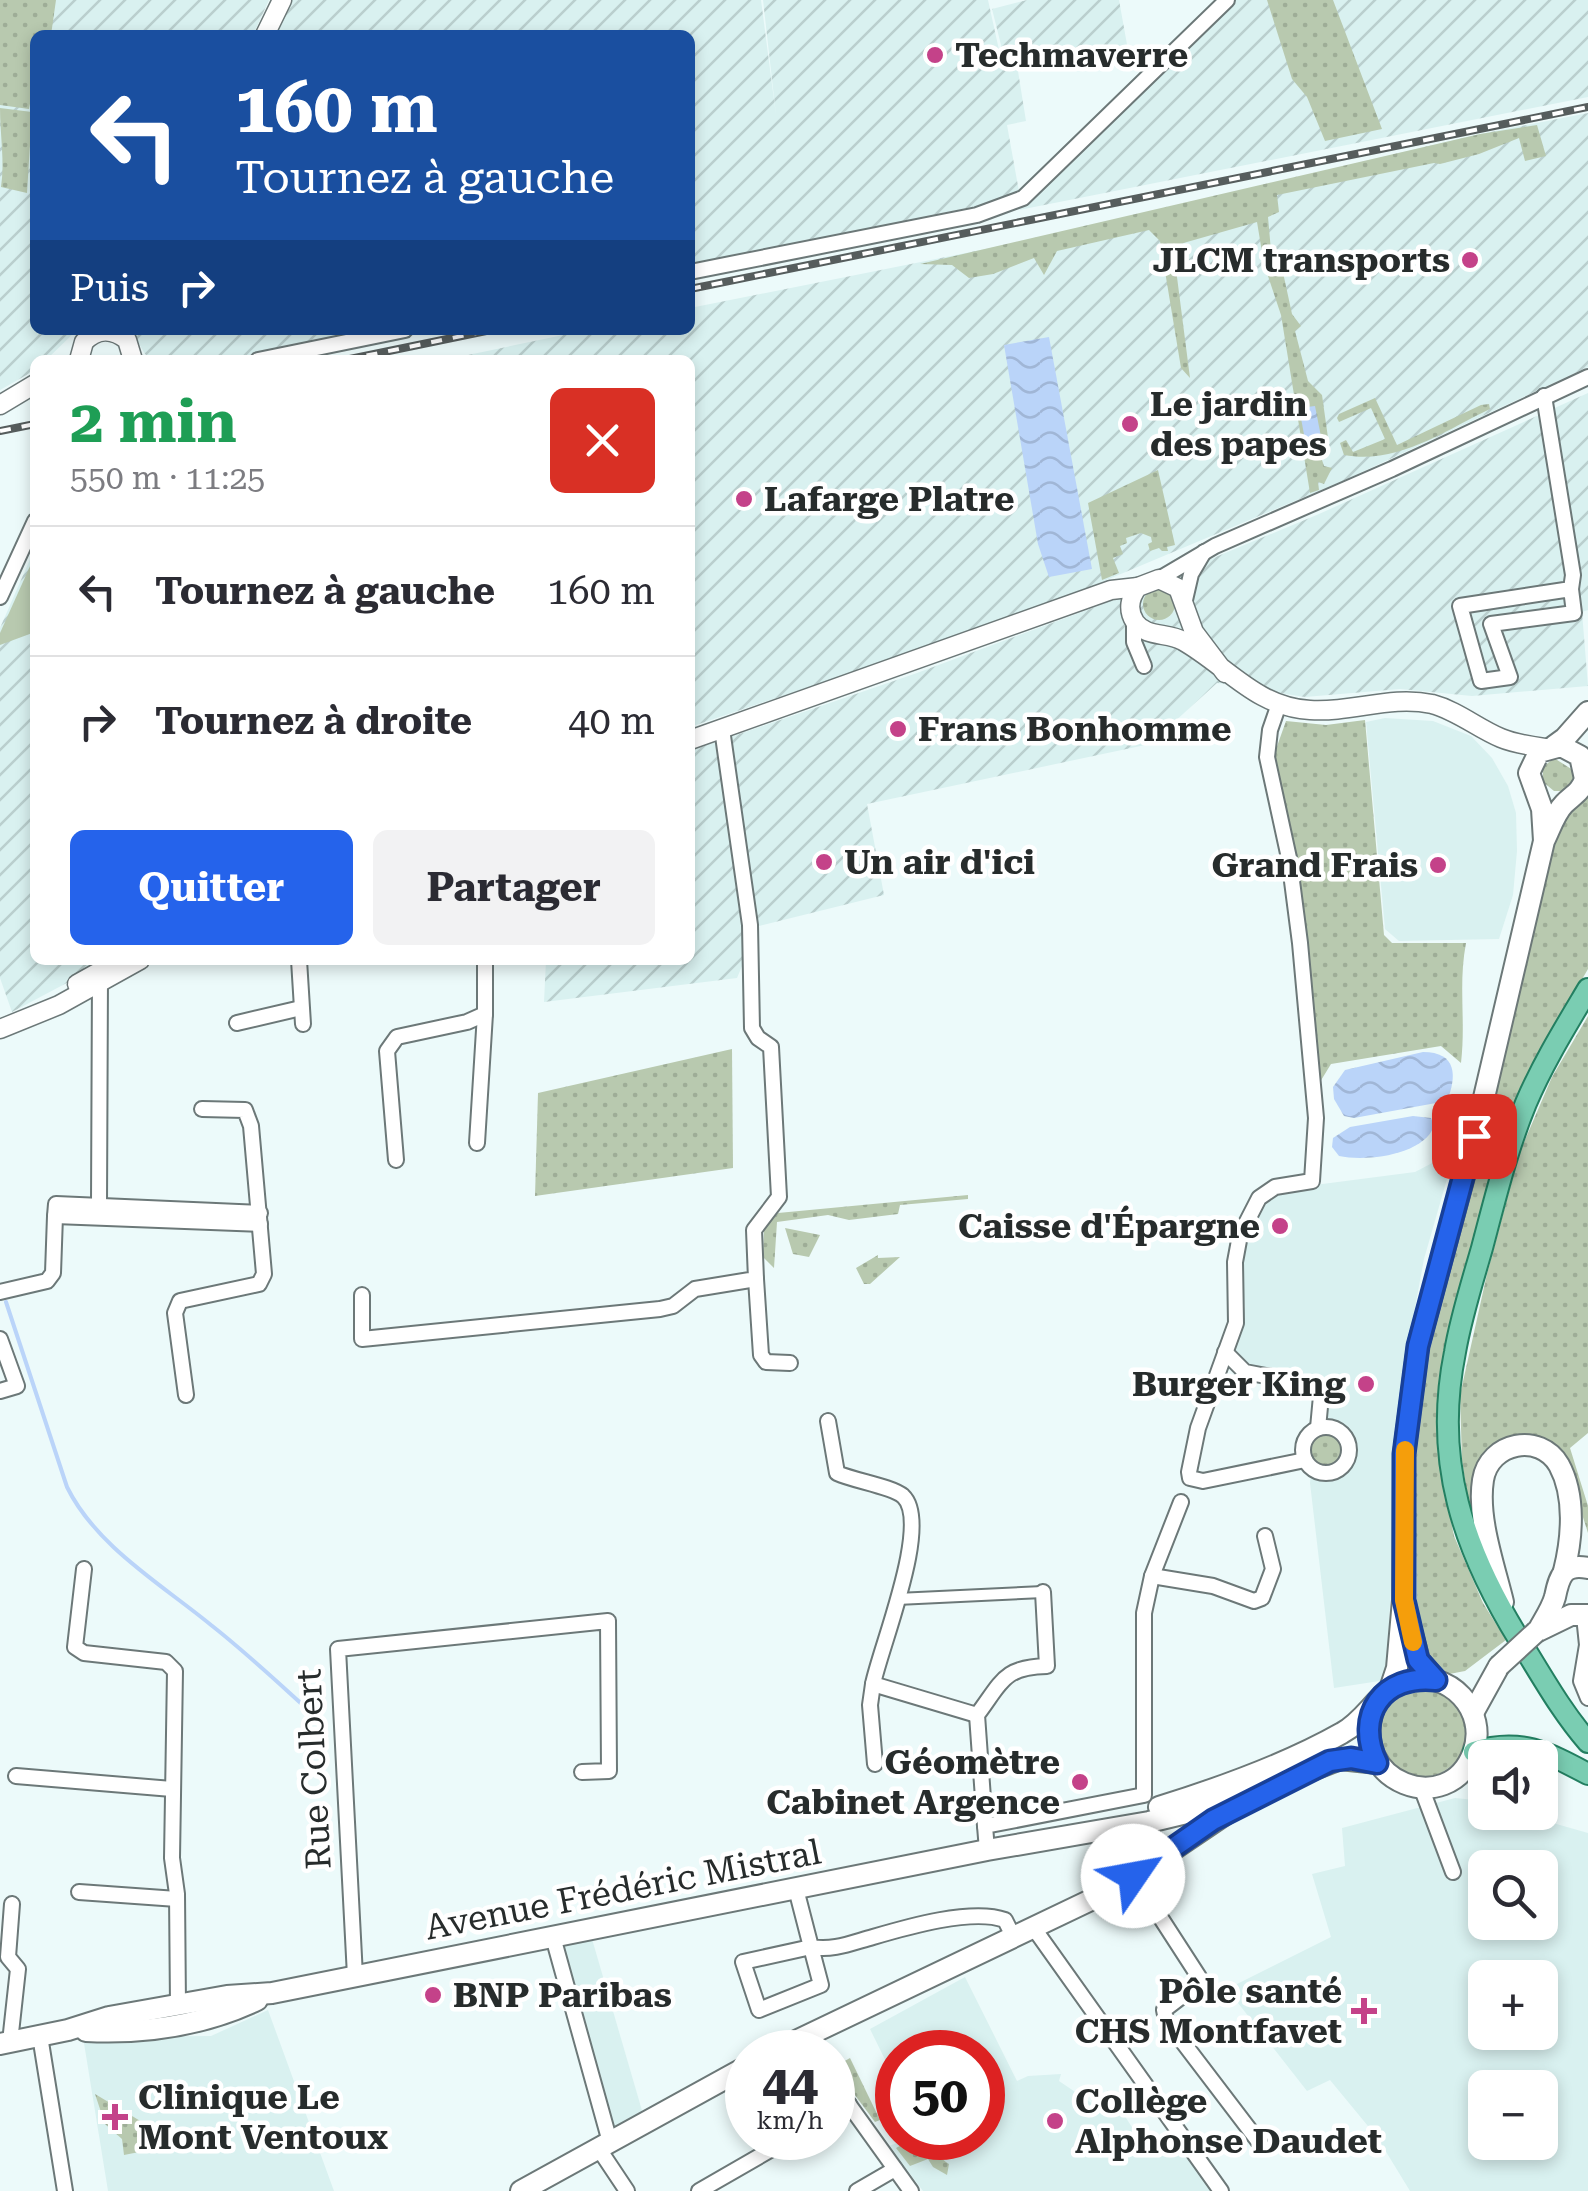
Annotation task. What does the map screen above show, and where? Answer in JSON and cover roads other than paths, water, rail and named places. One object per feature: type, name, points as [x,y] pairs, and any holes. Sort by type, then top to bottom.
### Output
[{"type":"main road","points":[[1544,840],[1530,772],[1534,758],[1566,738],[1588,712]]},
{"type":"main road","points":[[1390,1689],[1404,1600],[1404,1454],[1418,1346],[1474,1136],[1544,840],[1587,775],[1575,751],[1550,747]]},
{"type":"main road","points":[[1537,793],[1551,801],[1567,800]]},
{"type":"main road","points":[[1588,988],[1542,1069],[1514,1135],[1460,1327],[1450,1380],[1448,1443],[1456,1502],[1470,1547],[1553,1695],[1588,1742]]},
{"type":"main road","points":[[1507,1618],[1483,1504],[1483,1479],[1491,1461],[1514,1446],[1529,1444],[1548,1452],[1563,1474],[1572,1525],[1588,1568],[1564,1572]]},
{"type":"main road","points":[[1572,1525],[1564,1572],[1555,1586],[1555,1597],[1560,1608],[1581,1616]]},
{"type":"main road","points":[[1473,1713],[1497,1668],[1537,1630],[1555,1597]]},
{"type":"main road","points":[[1404,1600],[1418,1660],[1473,1713],[1475,1740]]},
{"type":"main road","points":[[1537,1630],[1581,1616]]},
{"type":"main road","points":[[1090,1830],[1205,1792],[1344,1733],[1390,1689],[1404,1682],[1444,1684],[1497,1668]]},
{"type":"main road","points":[[1374,1708],[1368,1736],[1377,1763],[1396,1780],[1420,1787],[1433,1786],[1455,1777],[1468,1760]]},
{"type":"main road","points":[[1090,1830],[1206,1809],[1340,1759],[1377,1763]]},
{"type":"main road","points":[[1558,1760],[1588,1774]]},
{"type":"main road","points":[[1133,1876],[1206,1809],[1267,1767]]},
{"type":"main road","points":[[836,2030],[1133,1876],[1213,1820],[1312,1770]]},
{"type":"main road","points":[[1149,1822],[1159,1829],[1158,1852]]},
{"type":"main road","name":"Avenue Frédéric Mistral","points":[[5,2042],[68,2030],[109,2017],[227,1996],[272,1993],[1090,1830]]},
{"type":"main road","name":"Avenue Frédéric Mistral","points":[[68,2030],[172,2026],[230,2013],[272,1993]]},
{"type":"main road","points":[[521,2191],[725,2079]]},
{"type":"street","points":[[267,30],[282,0]]},
{"type":"street","points":[[695,271],[976,215],[1023,198],[1227,0]]},
{"type":"street","points":[[76,355],[94,335]]},
{"type":"street","points":[[282,355],[380,335]]},
{"type":"street","points":[[695,738],[1111,590],[1138,587],[1159,579],[1204,551],[1588,378]]},
{"type":"street","points":[[0,406],[30,387]]},
{"type":"street","points":[[1544,396],[1573,575],[1574,613],[1490,624],[1510,677],[1481,681],[1460,606],[1571,589]]},
{"type":"street","points":[[0,597],[30,532]]},
{"type":"street","points":[[1138,587],[1131,599],[1141,660],[1158,634],[1176,628],[1191,574],[1204,551]]},
{"type":"street","points":[[1159,579],[1172,583],[1185,604],[1194,632],[1226,673]]},
{"type":"street","points":[[1079,602],[1106,601],[1122,606],[1158,634],[1184,642],[1248,690],[1279,704],[1312,710],[1413,701],[1444,708],[1502,739],[1550,747]]},
{"type":"street","points":[[1279,704],[1266,757],[1289,858],[1300,944],[1316,1118],[1312,1181],[1276,1187],[1259,1198],[1240,1235],[1234,1262],[1236,1323],[1198,1428],[1190,1478],[1203,1481],[1305,1460]]},
{"type":"street","points":[[722,729],[750,925],[752,1028],[771,1047],[780,1196],[754,1230],[761,1355],[766,1362],[790,1362]]},
{"type":"street","points":[[1502,739],[1530,772]]},
{"type":"street","points":[[99,1204],[100,977],[114,965]]},
{"type":"street","points":[[6,1026],[128,965]]},
{"type":"street","points":[[237,1024],[302,1016],[298,965]]},
{"type":"street","points":[[478,1143],[486,965]]},
{"type":"street","points":[[396,1160],[387,1051],[391,1041],[485,1014]]},
{"type":"street","points":[[186,1395],[175,1313],[180,1301],[258,1284],[264,1274],[251,1126],[244,1110],[202,1110]]},
{"type":"street","points":[[0,1292],[48,1281],[54,1273],[56,1204],[260,1218]]},
{"type":"street","points":[[55,1216],[260,1218]]},
{"type":"street","points":[[362,1296],[362,1339],[674,1306],[695,1289],[756,1279]]},
{"type":"street","points":[[0,1339],[4,1362],[16,1386],[0,1391]]},
{"type":"street","points":[[1225,1352],[1245,1372],[1314,1384],[1320,1396],[1318,1428]]},
{"type":"street","points":[[828,1421],[837,1473],[901,1494],[910,1505],[910,1548],[870,1706],[875,1764]]},
{"type":"street","points":[[1318,1428],[1333,1428],[1345,1436],[1348,1460],[1337,1471],[1328,1474],[1313,1469],[1305,1460],[1304,1441],[1318,1428]]},
{"type":"street","points":[[985,1826],[1144,1795],[1144,1614],[1152,1576],[1181,1502]]},
{"type":"street","points":[[1152,1576],[1214,1586],[1254,1602],[1262,1598],[1273,1569],[1265,1536]]},
{"type":"street","points":[[84,1570],[75,1647],[84,1654],[166,1662],[175,1670],[172,1858],[177,1899],[178,2006]]},
{"type":"street","points":[[897,1599],[1043,1592],[1048,1666],[1020,1667],[1008,1674],[977,1715],[987,1850]]},
{"type":"street","points":[[1581,1616],[1587,1645],[1581,1681],[1588,1698]]},
{"type":"street","name":"Rue Colbert","points":[[356,1976],[338,1649],[608,1622],[609,1771],[582,1772]]},
{"type":"street","points":[[873,1684],[977,1715]]},
{"type":"street","points":[[16,1776],[172,1789]]},
{"type":"street","points":[[1420,1787],[1452,1872]]},
{"type":"street","points":[[1133,1876],[1199,1977],[1194,1988],[1164,2010],[1166,2020],[1262,2146]]},
{"type":"street","points":[[796,1888],[811,1947],[821,1985],[759,2010],[743,1962],[811,1947],[828,1950],[893,1931],[988,1914],[1005,1920],[1013,1936]]},
{"type":"street","points":[[79,1892],[177,1899]]},
{"type":"street","points":[[5,2042],[18,1969],[8,1957],[12,1904]]},
{"type":"street","points":[[1033,1927],[1221,2191]]},
{"type":"street","points":[[554,1937],[604,2146],[627,2191]]},
{"type":"street","points":[[40,2036],[65,2191]]},
{"type":"street","points":[[855,2112],[910,2191]]},
{"type":"street","points":[[699,2191],[753,2160]]},
{"type":"street","points":[[857,2191],[895,2169]]},
{"type":"water","points":[[1049,337],[1092,569],[1049,577],[1038,544],[1004,345]]},
{"type":"water","points":[[1315,406],[1323,447],[1307,450],[1299,408]]},
{"type":"water","points":[[1423,1052],[1442,1056],[1452,1067],[1447,1101],[1354,1118],[1344,1116],[1334,1099],[1333,1087],[1345,1070]]},
{"type":"water","points":[[1413,1116],[1431,1118],[1434,1126],[1419,1144],[1407,1150],[1350,1158],[1339,1156],[1332,1147],[1333,1138],[1350,1127]]},
{"type":"waterway","points":[[6,1302],[67,1487],[79,1508],[131,1563],[223,1635],[304,1706]]},
{"type":"railway","points":[[695,288],[1588,107]]},
{"type":"railway","points":[[369,355],[467,335]]},
{"type":"railway","points":[[0,431],[30,425]]},
{"type":"place","name":"Techmaverre","points":[[935,55]]},
{"type":"place","name":"JLCM transports","points":[[1470,260]]},
{"type":"place","name":"Le jardin des papes","points":[[1130,424]]},
{"type":"place","name":"Lafarge Platre","points":[[744,499]]},
{"type":"place","name":"Frans Bonhomme","points":[[898,729]]},
{"type":"place","name":"Un air d'ici","points":[[824,862]]},
{"type":"place","name":"Grand Frais","points":[[1438,865]]},
{"type":"place","name":"Caisse d'Épargne","points":[[1280,1226]]},
{"type":"place","name":"Burger King","points":[[1366,1384]]},
{"type":"place","name":"Géomètre Cabinet Argence","points":[[1080,1782]]},
{"type":"place","name":"BNP Paribas","points":[[433,1995]]},
{"type":"place","name":"Pôle santé CHS Montfavet","points":[[1364,2011]]},
{"type":"place","name":"Clinique Le Mont Ventoux","points":[[115,2117]]},
{"type":"place","name":"Collège Alphonse Daudet","points":[[1055,2121]]}]
